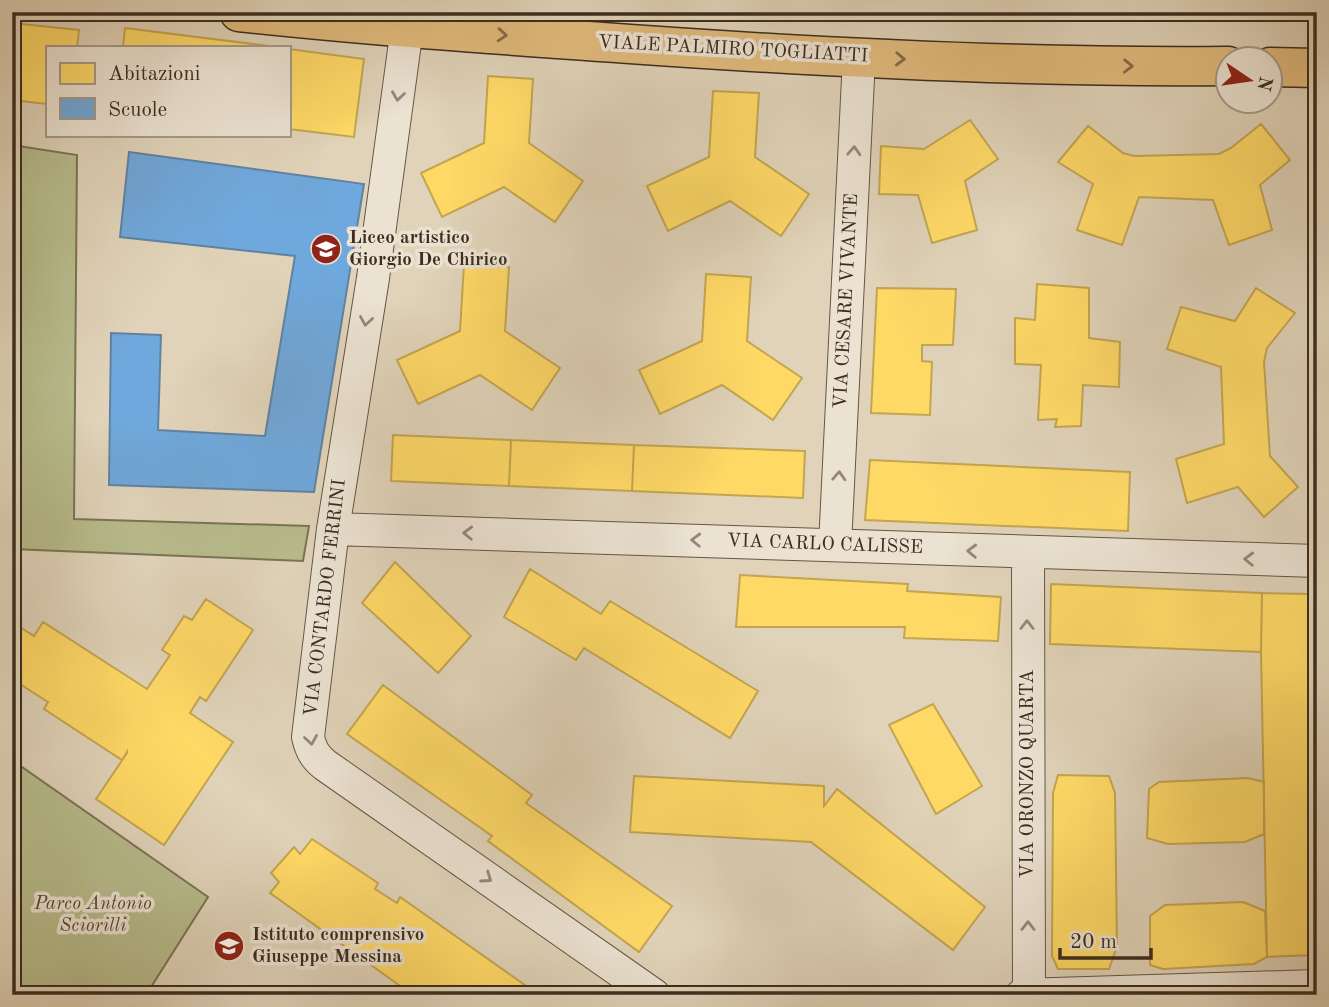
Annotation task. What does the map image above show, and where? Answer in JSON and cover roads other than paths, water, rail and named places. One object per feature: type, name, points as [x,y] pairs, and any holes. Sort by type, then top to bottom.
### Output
[{"type":"main road","name":"VIALE PALMIRO TOGLIATTI","points":[[239,12],[407,28],[859,58],[1214,66]]},
{"type":"main road","points":[[1284,67],[1317,68]]},
{"type":"street","name":"VIA CONTARDO FERRINI","points":[[407,28],[373,278],[333,529],[308,737],[314,755],[336,773],[654,995]]},
{"type":"street","name":"VIA CESARE VIVANTE","points":[[835,545],[859,58]]},
{"type":"street","name":"VIA CARLO CALISSE","points":[[333,529],[1317,561]]},
{"type":"street","name":"VIA ORONZO QUARTA","points":[[1028,553],[1029,995]]},
{"type":"street","points":[[1022,995],[1317,986]]},
{"type":"place","name":"Liceo artistico Giorgio De Chirico","points":[[326,249]]},
{"type":"place","name":"Istituto comprensivo Giuseppe Messina","points":[[229,946]]},
{"type":"park label","name":"Parco Antonio Sciorilli","points":[[93,915]]}]
